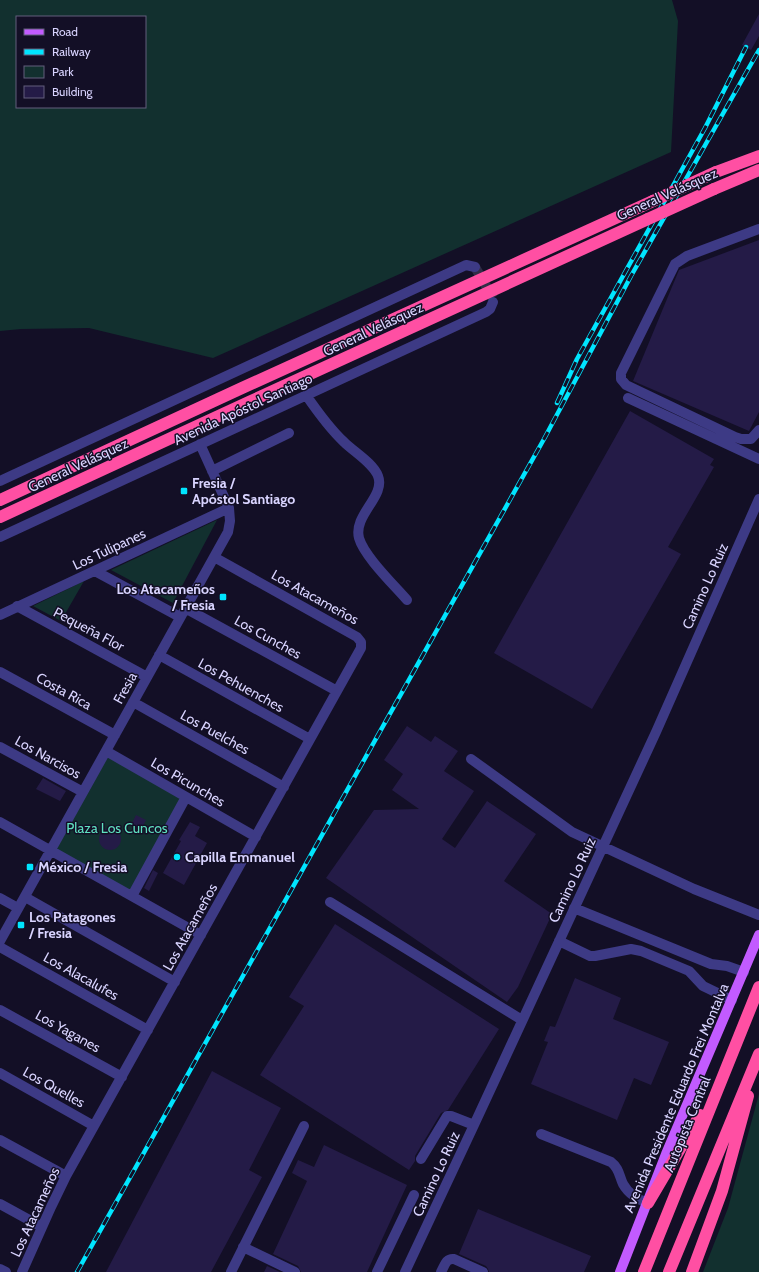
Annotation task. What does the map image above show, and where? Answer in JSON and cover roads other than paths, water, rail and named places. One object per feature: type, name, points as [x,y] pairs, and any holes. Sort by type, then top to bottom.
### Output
[{"type":"highway","name":"General Velásquez","points":[[0,500],[716,172],[759,156]]},
{"type":"highway","name":"General Velásquez","points":[[0,517],[648,219],[759,170]]},
{"type":"highway","name":"Autopista Central","points":[[644,1272],[759,986]]},
{"type":"highway","points":[[669,1272],[759,1055]]},
{"type":"highway","points":[[692,1272],[722,1191],[759,1055]]},
{"type":"highway","points":[[648,1203],[724,1074]]},
{"type":"main road","name":"Avenida Presidente Eduardo Frei Montalva","points":[[620,1272],[693,1089],[759,935]]},
{"type":"street","points":[[759,230],[687,256],[675,264],[621,373],[621,378],[626,385],[741,440],[751,439],[759,430]]},
{"type":"street","points":[[0,481],[466,265],[475,267]]},
{"type":"street","name":"Avenida Apóstol Santiago","points":[[0,536],[486,312],[490,309],[493,302]]},
{"type":"street","points":[[306,395],[344,443],[359,454],[376,472],[380,480],[378,489],[360,524],[359,537],[376,564],[407,600]]},
{"type":"street","points":[[628,398],[759,459]]},
{"type":"street","points":[[212,470],[289,433]]},
{"type":"street","name":"Fresia","points":[[0,941],[214,557],[229,526],[231,516],[229,508],[200,444]]},
{"type":"street","name":"Camino Lo Ruiz","points":[[405,1272],[656,732],[759,499]]},
{"type":"street","name":"Los Tulipanes","points":[[0,614],[229,508]]},
{"type":"street","name":"Los Atacameños","points":[[22,1272],[66,1176],[361,648],[360,639],[214,557]]},
{"type":"street","name":"Los Cunches","points":[[95,571],[183,612],[337,691]]},
{"type":"street","name":"Pequeña Flor","points":[[17,606],[147,677]]},
{"type":"street","name":"Los Pehuenches","points":[[159,655],[310,739]]},
{"type":"street","name":"Costa Rica","points":[[0,672],[115,735]]},
{"type":"street","name":"Los Puelches","points":[[133,702],[284,787]]},
{"type":"street","name":"Los Narcisos","points":[[0,746],[83,792]]},
{"type":"street","name":"Los Picunches","points":[[106,752],[256,837]]},
{"type":"street","points":[[471,760],[572,832],[694,889],[759,915]]},
{"type":"street","points":[[132,896],[186,797]]},
{"type":"street","points":[[0,822],[201,935]]},
{"type":"street","points":[[25,897],[175,982]]},
{"type":"street","points":[[0,898],[18,908]]},
{"type":"street","points":[[330,902],[522,1020]]},
{"type":"street","points":[[574,908],[711,964],[727,966],[744,972]]},
{"type":"street","points":[[559,941],[590,956],[631,950],[641,951],[689,971],[703,986],[732,1000]]},
{"type":"street","name":"Los Alacalufes","points":[[0,947],[148,1030]]},
{"type":"street","name":"Los Yaganes","points":[[0,1010],[122,1077]]},
{"type":"street","name":"Los Quelles","points":[[0,1073],[94,1126]]},
{"type":"street","points":[[421,1159],[447,1116],[451,1116],[474,1125]]},
{"type":"street","points":[[231,1272],[304,1126]]},
{"type":"street","points":[[541,1134],[611,1162],[617,1167],[623,1184],[628,1191],[640,1201],[648,1203]]},
{"type":"street","points":[[0,1140],[66,1176]]},
{"type":"street","points":[[377,1272],[414,1195]]},
{"type":"street","points":[[0,1204],[42,1227]]},
{"type":"street","points":[[243,1248],[295,1272]]},
{"type":"street","points":[[441,1272],[447,1260],[450,1258],[483,1272]]},
{"type":"street","points":[[0,1269],[6,1272]]},
{"type":"tunnel","points":[[475,267],[493,298]]},
{"type":"railway","points":[[557,403],[577,359],[705,128],[746,47]]},
{"type":"railway","points":[[77,1272],[544,439],[631,276],[759,50]]},
{"type":"place","name":"Fresia / Apóstol Santiago","points":[[184,491]]},
{"type":"place","name":"Los Atacameños / Fresia","points":[[223,597]]},
{"type":"place","name":"Capilla Emmanuel","points":[[177,857]]},
{"type":"place","name":"México / Fresia","points":[[30,867]]},
{"type":"place","name":"Los Patagones / Fresia","points":[[21,925]]},
{"type":"park label","name":"Plaza Los Cuncos","points":[[117,828]]}]
